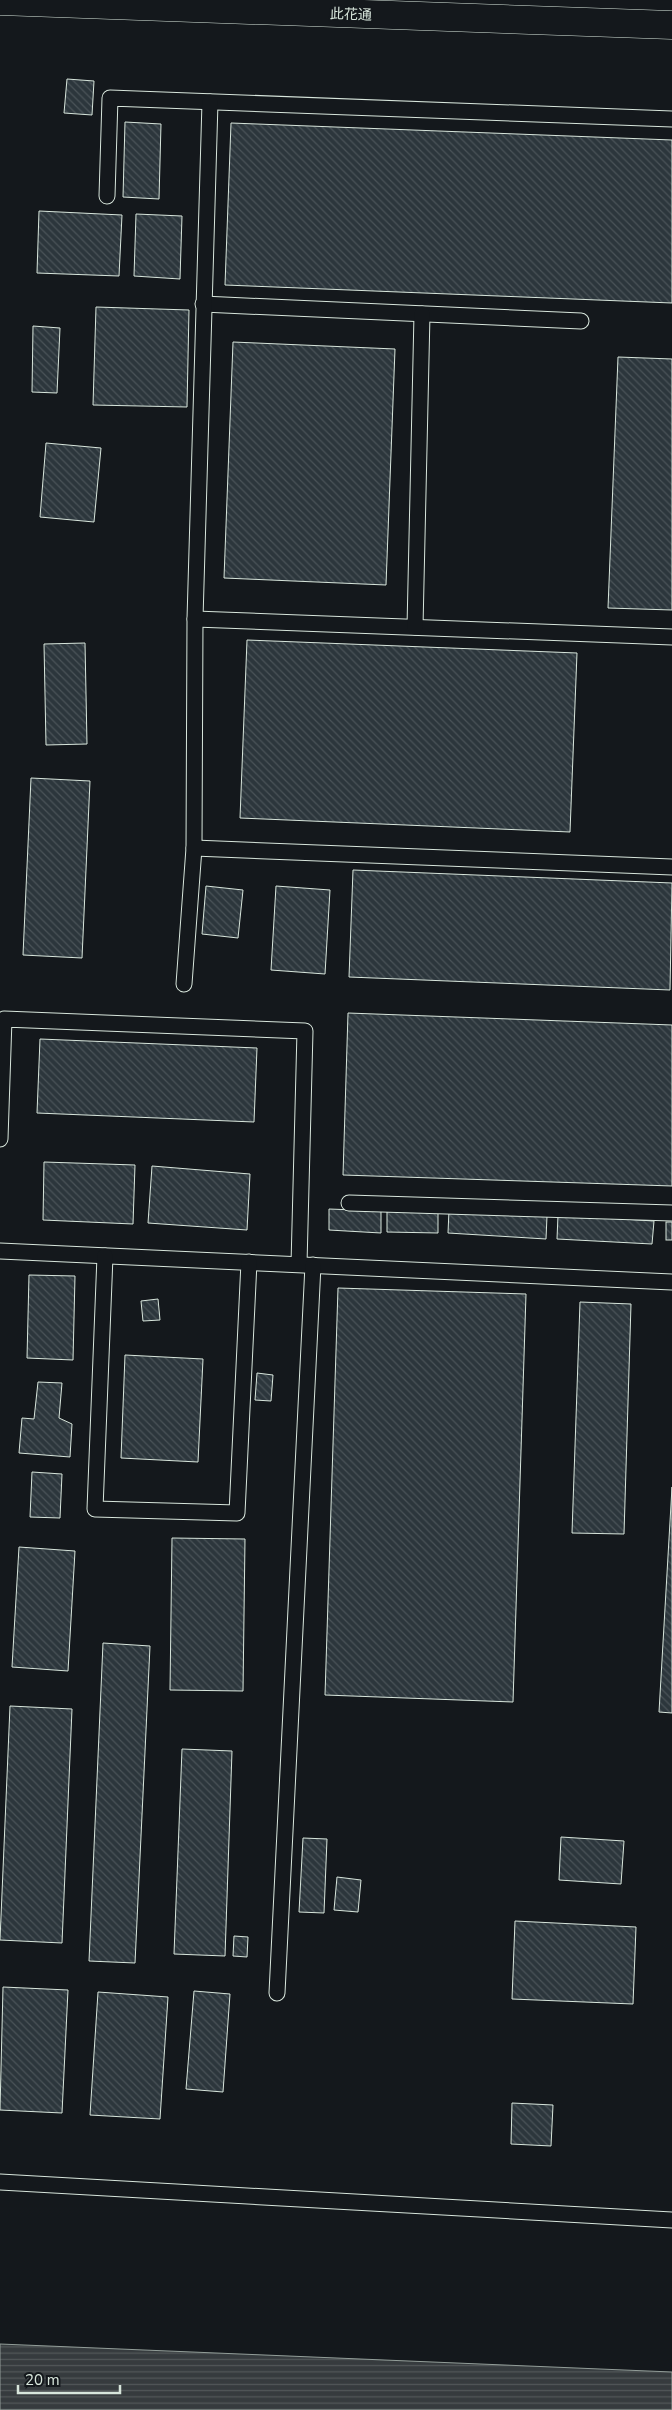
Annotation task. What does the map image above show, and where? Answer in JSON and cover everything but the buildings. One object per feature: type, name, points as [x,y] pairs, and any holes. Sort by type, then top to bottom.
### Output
[{"type":"street","name":"此花通","points":[[0,1],[672,25]]},
{"type":"lane","points":[[107,196],[110,98],[672,119]]},
{"type":"lane","points":[[184,984],[194,848],[195,619],[210,102]]},
{"type":"lane","points":[[204,304],[581,321]]},
{"type":"lane","points":[[415,627],[422,314]]},
{"type":"lane","points":[[195,619],[672,637]]},
{"type":"lane","points":[[194,848],[672,867]]},
{"type":"lane","points":[[0,1139],[4,1018],[305,1031],[306,1265],[276,1993]]},
{"type":"lane","points":[[349,1204],[672,1213]]},
{"type":"lane","points":[[0,1251],[672,1282]]},
{"type":"lane","points":[[105,1256],[95,1509],[237,1513],[249,1262]]},
{"type":"lane","points":[[0,2182],[672,2220]]},
{"type":"shaded area","points":[[0,2344],[672,2372],[672,2410],[0,2410]]}]
